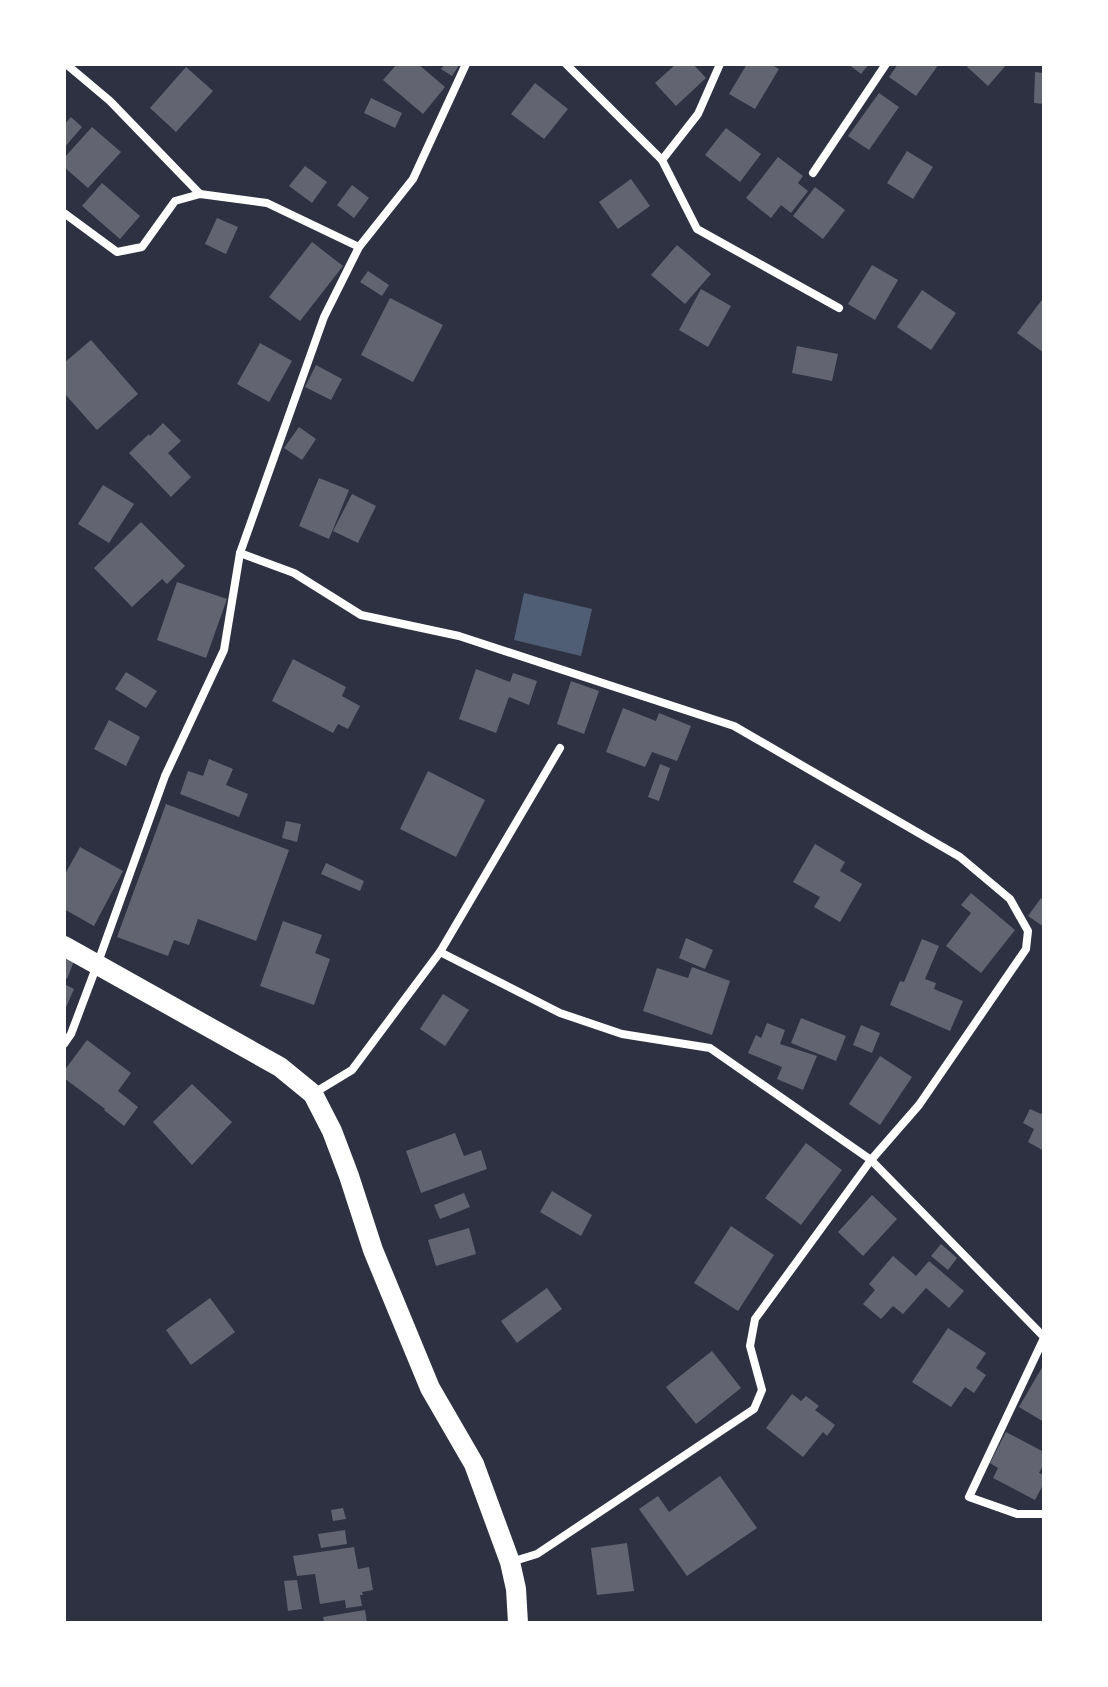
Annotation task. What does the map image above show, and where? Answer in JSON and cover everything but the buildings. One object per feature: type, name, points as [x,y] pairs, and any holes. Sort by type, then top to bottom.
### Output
[{"type":"main road","points":[[64,946],[280,1067],[313,1094],[332,1131],[373,1250],[430,1388],[474,1464],[510,1562],[516,1589],[518,1623]]},
{"type":"street","points":[[66,64],[110,101],[200,194]]},
{"type":"street","points":[[64,1044],[71,1034],[165,776],[224,650],[240,553],[324,317],[359,247],[413,179],[466,64]]},
{"type":"street","points":[[566,64],[662,160],[697,229],[839,308]]},
{"type":"street","points":[[662,160],[698,114],[720,64]]},
{"type":"street","points":[[813,173],[886,64]]},
{"type":"street","points":[[64,213],[117,252],[142,247],[175,201],[200,194],[267,203],[359,247]]},
{"type":"street","points":[[240,553],[294,573],[361,615],[459,636],[734,726],[960,857],[1010,899],[1028,931],[1026,949],[919,1105],[871,1160],[755,1319],[750,1346],[762,1390],[754,1409],[537,1554],[510,1562]]},
{"type":"street","points":[[313,1094],[352,1070],[440,952],[560,748]]},
{"type":"street","points":[[440,952],[560,1013],[622,1034],[710,1048],[871,1160],[1044,1337],[969,1497],[1017,1514],[1044,1514]]},
{"type":"water","points":[[524,593],[592,609],[581,656],[514,640]]}]
